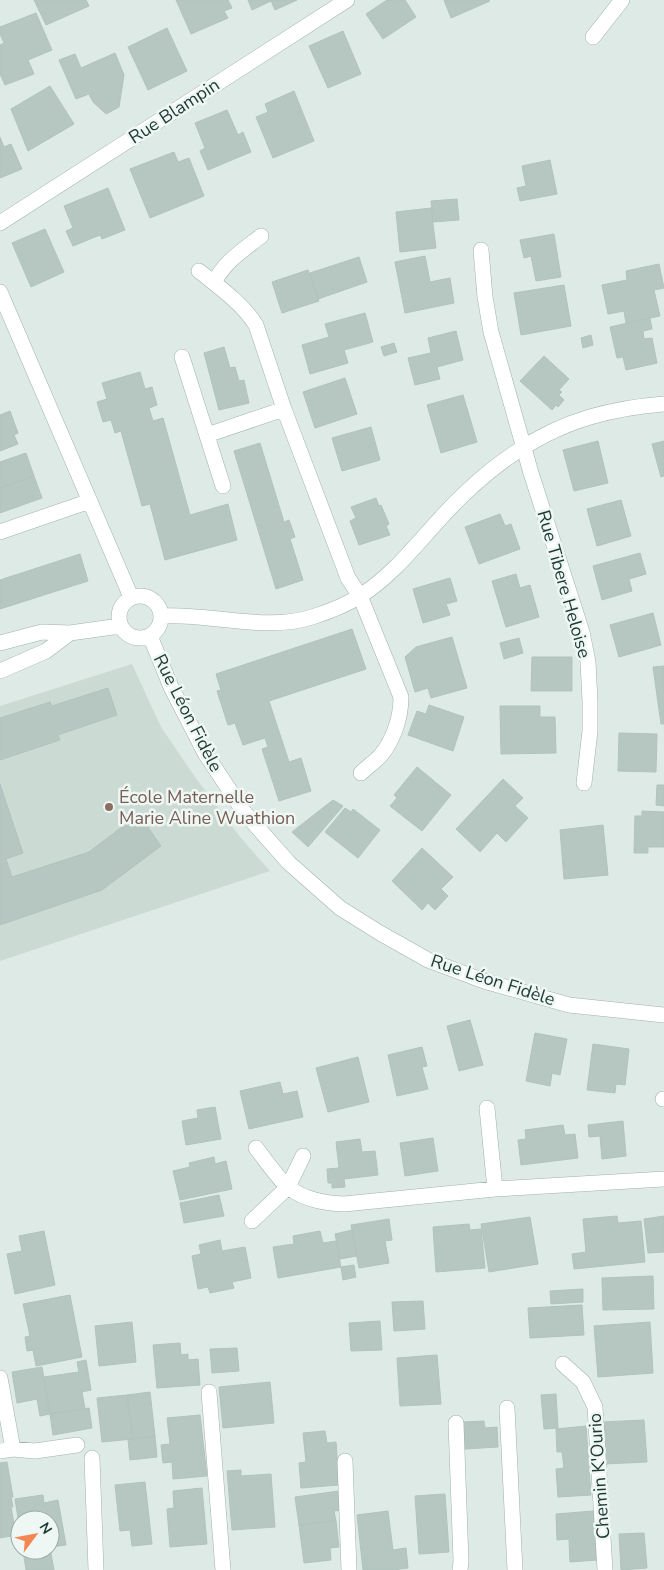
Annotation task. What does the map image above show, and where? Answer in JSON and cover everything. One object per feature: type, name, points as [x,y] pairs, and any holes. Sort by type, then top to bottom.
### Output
[{"type":"street","name":"Rue Blampin","points":[[0,223],[347,0]]},
{"type":"street","points":[[593,37],[622,0]]},
{"type":"street","points":[[214,283],[220,271],[230,260],[260,236]]},
{"type":"street","name":"Rue Tibere Heloise","points":[[481,250],[485,297],[491,332],[531,473],[582,632],[588,662],[590,732],[584,783]]},
{"type":"street","points":[[199,271],[245,310],[256,324],[284,409],[348,578],[360,596],[401,697],[401,711],[394,734],[381,754],[361,773]]},
{"type":"street","points":[[0,292],[6,324],[90,501],[131,597]]},
{"type":"street","points":[[182,357],[223,486]]},
{"type":"street","points":[[162,616],[180,615],[271,623],[292,622],[338,607],[360,596],[398,566],[462,496],[491,470],[525,447],[553,431],[589,417],[628,408],[664,404]]},
{"type":"street","points":[[207,435],[284,409]]},
{"type":"street","points":[[0,532],[90,501]]},
{"type":"street","points":[[140,595],[148,596],[155,601],[160,608],[162,616],[156,631],[150,636],[141,638],[125,633],[120,626],[118,617],[124,602],[131,597],[140,595]]},
{"type":"street","points":[[0,643],[42,632],[70,633],[120,626]]},
{"type":"street","points":[[0,670],[46,650],[70,633]]},
{"type":"street","name":"Rue Léon Fidèle","points":[[150,636],[171,687],[205,753],[244,812],[289,863],[340,908],[380,934],[428,960],[484,981],[569,1005],[664,1015]]},
{"type":"street","points":[[487,1108],[495,1189]]},
{"type":"street","points":[[256,1148],[288,1187],[308,1198],[326,1204],[344,1204],[495,1189],[664,1178]]},
{"type":"street","points":[[252,1221],[288,1187],[303,1156]]},
{"type":"street","name":"Chemin K'Ourio","points":[[563,1364],[583,1382],[595,1407],[606,1570]]},
{"type":"street","points":[[0,1378],[6,1450],[36,1451],[77,1445]]},
{"type":"street","points":[[210,1392],[223,1570]]},
{"type":"street","points":[[507,1408],[515,1570]]},
{"type":"street","points":[[456,1423],[460,1570]]},
{"type":"street","points":[[92,1458],[96,1570]]},
{"type":"street","points":[[345,1461],[349,1570]]},
{"type":"shaded area","name":"École Maternelle Marie Aline Wuathion","points":[[132,664],[161,727],[195,777],[240,837],[270,871],[0,961],[0,706]]},
{"type":"building","points":[[34,0],[86,0],[89,6],[46,25]]},
{"type":"building","points":[[176,0],[228,0],[232,8],[224,11],[228,18],[191,34]]},
{"type":"building","points":[[248,0],[297,0],[275,10],[271,1],[252,10]]},
{"type":"building","points":[[387,0],[405,0],[416,17],[383,39],[366,14]]},
{"type":"building","points":[[444,0],[489,0],[490,1],[451,18]]},
{"type":"building","points":[[36,13],[52,50],[28,60],[34,74],[5,85],[0,74],[0,45],[4,43],[0,34],[0,27]]},
{"type":"building","points":[[167,28],[187,71],[148,90],[128,47]]},
{"type":"building","points":[[343,31],[361,74],[328,88],[309,46]]},
{"type":"building","points":[[115,53],[124,75],[119,107],[106,114],[93,102],[89,94],[76,99],[59,60],[75,54],[81,68]]},
{"type":"building","points":[[50,86],[74,124],[28,151],[11,109]]},
{"type":"building","points":[[294,91],[314,141],[273,158],[256,117],[268,112],[265,104]]},
{"type":"building","points":[[227,110],[238,135],[243,132],[251,152],[208,170],[200,151],[205,148],[195,123]]},
{"type":"building","points":[[0,137],[4,147],[11,144],[22,169],[0,178]]},
{"type":"building","points":[[174,152],[178,162],[189,158],[204,196],[150,218],[130,169]]},
{"type":"building","points":[[550,160],[557,194],[520,201],[517,188],[526,186],[522,166]]},
{"type":"building","points":[[108,188],[125,230],[102,239],[100,235],[73,246],[66,231],[73,228],[64,206]]},
{"type":"building","points":[[457,199],[459,220],[433,222],[431,201]]},
{"type":"building","points":[[431,208],[436,248],[400,252],[396,212]]},
{"type":"building","points":[[45,229],[64,272],[31,287],[12,243]]},
{"type":"building","points":[[554,234],[561,277],[536,281],[531,256],[524,258],[520,240]]},
{"type":"building","points":[[425,256],[430,282],[450,278],[454,303],[405,313],[395,262]]},
{"type":"building","points":[[359,257],[367,282],[318,299],[310,273]]},
{"type":"building","points":[[659,264],[664,288],[654,290],[660,316],[626,323],[624,311],[608,314],[602,285],[627,280],[626,271]]},
{"type":"building","points":[[308,270],[319,301],[282,313],[272,282]]},
{"type":"building","points":[[564,285],[571,326],[521,335],[514,293]]},
{"type":"building","points":[[365,313],[373,342],[344,350],[348,363],[310,374],[302,345],[329,337],[325,324]]},
{"type":"building","points":[[650,318],[652,329],[643,331],[644,339],[652,338],[657,363],[626,370],[623,357],[617,358],[610,327]]},
{"type":"building","points":[[456,331],[463,360],[437,367],[440,379],[415,385],[408,358],[431,353],[428,338]]},
{"type":"building","points":[[591,335],[593,345],[583,348],[581,338]]},
{"type":"building","points":[[394,343],[397,352],[384,356],[381,347]]},
{"type":"building","points":[[224,347],[230,368],[235,367],[239,381],[244,380],[249,403],[219,410],[204,353]]},
{"type":"building","points":[[544,356],[569,379],[559,390],[562,392],[559,395],[564,400],[558,407],[556,405],[552,410],[520,381]]},
{"type":"building","points":[[140,372],[145,389],[152,387],[157,405],[149,408],[153,421],[163,418],[190,515],[228,504],[237,540],[165,560],[150,504],[142,506],[121,431],[115,433],[111,420],[103,422],[97,402],[107,399],[102,383]]},
{"type":"building","points":[[345,378],[357,414],[315,428],[303,392]]},
{"type":"building","points":[[463,395],[477,442],[441,453],[427,405]]},
{"type":"building","points":[[10,411],[18,433],[14,435],[18,444],[0,451],[0,415]]},
{"type":"building","points":[[371,427],[380,460],[342,471],[332,438]]},
{"type":"building","points":[[598,441],[608,483],[574,491],[563,450]]},
{"type":"building","points":[[664,441],[664,476],[661,477],[652,444]]},
{"type":"building","points":[[260,443],[284,522],[289,520],[295,537],[290,539],[303,580],[276,589],[234,451]]},
{"type":"building","points":[[26,453],[34,476],[0,488],[0,462]]},
{"type":"building","points":[[34,476],[42,498],[0,513],[0,488]]},
{"type":"building","points":[[376,498],[389,524],[386,526],[390,535],[359,545],[350,521],[356,518],[351,507]]},
{"type":"building","points":[[621,500],[631,536],[597,546],[587,509]]},
{"type":"building","points":[[500,514],[505,526],[511,524],[520,549],[479,564],[465,527]]},
{"type":"building","points":[[640,553],[646,574],[629,579],[632,591],[602,600],[593,566]]},
{"type":"building","points":[[80,554],[88,581],[0,609],[0,580]]},
{"type":"building","points":[[516,574],[520,588],[530,585],[539,617],[506,627],[492,581]]},
{"type":"building","points":[[450,578],[457,601],[446,604],[450,615],[423,623],[413,589]]},
{"type":"building","points":[[653,613],[661,645],[619,657],[610,625]]},
{"type":"building","points":[[352,629],[366,669],[269,701],[289,762],[301,758],[311,791],[279,801],[262,749],[268,747],[265,738],[243,745],[235,723],[228,725],[217,691],[221,690],[216,674]]},
{"type":"building","points":[[452,637],[467,688],[431,698],[428,688],[415,692],[405,657],[416,647]]},
{"type":"building","points":[[519,638],[523,653],[504,659],[500,643]]},
{"type":"building","points":[[532,657],[572,657],[572,691],[531,691]]},
{"type":"building","points":[[664,666],[664,724],[661,724],[653,667]]},
{"type":"building","points":[[108,688],[117,715],[58,735],[60,740],[0,760],[0,718],[50,702],[52,706]]},
{"type":"building","points":[[429,705],[464,717],[453,751],[408,735],[417,711],[426,714]]},
{"type":"building","points":[[500,706],[540,706],[540,717],[555,717],[556,753],[501,754]]},
{"type":"building","points":[[619,733],[657,734],[656,772],[618,771]]},
{"type":"building","points":[[417,767],[451,795],[422,831],[390,806],[397,798],[394,795]]},
{"type":"building","points":[[503,779],[523,798],[515,806],[528,818],[506,842],[497,833],[480,852],[456,829]]},
{"type":"building","points":[[0,784],[23,853],[6,859],[12,877],[89,852],[139,814],[161,846],[102,890],[0,925]]},
{"type":"building","points":[[657,785],[664,785],[664,806],[656,805]]},
{"type":"building","points":[[333,800],[343,806],[308,847],[292,832]]},
{"type":"building","points":[[345,808],[351,812],[353,809],[380,830],[358,858],[325,832]]},
{"type":"building","points":[[642,811],[664,812],[664,847],[648,847],[648,853],[634,853],[635,816],[642,816]]},
{"type":"building","points":[[603,825],[608,875],[564,879],[560,830]]},
{"type":"building","points":[[422,848],[453,877],[441,889],[448,896],[435,910],[428,903],[422,910],[392,881]]},
{"type":"building","points":[[470,1020],[483,1065],[459,1071],[447,1026]]},
{"type":"building","points":[[535,1033],[567,1039],[560,1075],[552,1073],[550,1086],[526,1081]]},
{"type":"building","points":[[593,1044],[629,1049],[625,1085],[616,1084],[615,1093],[587,1090]]},
{"type":"building","points":[[422,1047],[427,1066],[422,1067],[428,1089],[397,1096],[388,1055]]},
{"type":"building","points":[[358,1057],[369,1102],[328,1112],[316,1068]]},
{"type":"building","points":[[280,1082],[283,1094],[297,1091],[303,1117],[249,1129],[240,1091]]},
{"type":"building","points":[[215,1107],[221,1139],[186,1145],[182,1121],[198,1118],[197,1110]]},
{"type":"building","points":[[623,1121],[626,1156],[602,1159],[600,1136],[589,1137],[588,1125]]},
{"type":"building","points":[[563,1125],[565,1135],[575,1134],[578,1158],[521,1165],[518,1140],[526,1139],[525,1130]]},
{"type":"building","points":[[433,1138],[438,1171],[405,1176],[400,1143]]},
{"type":"building","points":[[360,1139],[362,1152],[375,1151],[378,1175],[344,1179],[345,1187],[332,1188],[332,1183],[328,1183],[327,1169],[339,1168],[336,1142]]},
{"type":"building","points":[[214,1157],[215,1164],[226,1161],[232,1189],[180,1200],[173,1171],[190,1167],[189,1163]]},
{"type":"building","points":[[219,1195],[224,1216],[184,1223],[180,1203]]},
{"type":"building","points":[[617,1216],[618,1223],[641,1221],[645,1262],[574,1269],[572,1254],[586,1252],[583,1219]]},
{"type":"building","points":[[664,1216],[664,1252],[648,1253],[644,1219]]},
{"type":"building","points":[[530,1217],[538,1264],[489,1272],[481,1224]]},
{"type":"building","points":[[389,1219],[392,1240],[385,1241],[389,1263],[359,1268],[351,1225]]},
{"type":"building","points":[[469,1224],[470,1230],[481,1229],[485,1268],[436,1272],[433,1227]]},
{"type":"building","points":[[352,1230],[357,1256],[340,1259],[335,1234]]},
{"type":"building","points":[[44,1231],[55,1285],[15,1294],[7,1254],[22,1251],[19,1236]]},
{"type":"building","points":[[320,1231],[323,1243],[336,1241],[341,1267],[278,1278],[273,1247],[294,1244],[293,1236]]},
{"type":"building","points":[[220,1240],[222,1251],[245,1247],[251,1278],[232,1282],[234,1288],[210,1293],[208,1287],[198,1289],[192,1256],[201,1254],[199,1245]]},
{"type":"building","points":[[354,1265],[356,1277],[343,1280],[341,1267]]},
{"type":"building","points":[[653,1276],[654,1309],[603,1310],[602,1278]]},
{"type":"building","points":[[583,1289],[583,1302],[551,1304],[550,1291]]},
{"type":"building","points":[[70,1295],[82,1357],[36,1366],[33,1350],[27,1351],[25,1337],[30,1336],[23,1304]]},
{"type":"building","points":[[423,1301],[425,1329],[394,1331],[392,1302]]},
{"type":"building","points":[[582,1305],[584,1335],[530,1338],[528,1308]]},
{"type":"building","points":[[380,1321],[382,1350],[351,1351],[349,1323]]},
{"type":"building","points":[[132,1322],[136,1362],[99,1366],[95,1326]]},
{"type":"building","points":[[650,1322],[653,1373],[598,1377],[594,1326]]},
{"type":"building","points":[[180,1343],[181,1355],[188,1354],[188,1360],[198,1359],[200,1385],[157,1388],[153,1345]]},
{"type":"building","points":[[237,1348],[239,1371],[212,1373],[210,1349]]},
{"type":"building","points":[[437,1355],[441,1404],[400,1406],[397,1358]]},
{"type":"building","points":[[86,1360],[91,1390],[82,1392],[85,1409],[50,1414],[44,1377],[79,1372],[77,1362]]},
{"type":"building","points":[[42,1367],[50,1414],[40,1416],[37,1399],[17,1403],[12,1372]]},
{"type":"building","points":[[270,1382],[274,1423],[223,1428],[219,1387]]},
{"type":"building","points":[[150,1392],[155,1436],[133,1439],[127,1395]]},
{"type":"building","points":[[556,1394],[558,1428],[544,1429],[541,1395]]},
{"type":"building","points":[[127,1395],[133,1439],[102,1442],[97,1398]]},
{"type":"building","points":[[89,1408],[92,1428],[53,1435],[50,1414]]},
{"type":"building","points":[[200,1415],[207,1476],[173,1479],[172,1462],[163,1463],[161,1445],[170,1444],[167,1418]]},
{"type":"building","points":[[644,1420],[647,1462],[604,1464],[602,1422]]},
{"type":"building","points":[[484,1421],[485,1428],[497,1427],[498,1447],[465,1449],[463,1422]]},
{"type":"building","points":[[586,1426],[591,1495],[558,1497],[556,1469],[564,1468],[562,1452],[557,1452],[556,1429]]},
{"type":"building","points":[[325,1431],[327,1443],[336,1442],[339,1485],[301,1488],[299,1463],[306,1462],[303,1433]]},
{"type":"building","points":[[155,1436],[157,1457],[130,1460],[128,1439]]},
{"type":"building","points":[[7,1462],[13,1507],[10,1510],[10,1536],[0,1538],[0,1463]]},
{"type":"building","points":[[241,1470],[241,1476],[271,1474],[275,1527],[232,1530],[227,1471]]},
{"type":"building","points":[[145,1482],[152,1544],[132,1546],[130,1530],[120,1531],[115,1485]]},
{"type":"building","points":[[202,1488],[207,1544],[170,1547],[167,1509],[174,1508],[173,1491]]},
{"type":"building","points":[[339,1491],[342,1510],[334,1511],[336,1521],[299,1525],[295,1497]]},
{"type":"building","points":[[445,1494],[449,1552],[419,1554],[415,1496]]},
{"type":"building","points":[[43,1495],[44,1503],[58,1500],[60,1510],[17,1510],[15,1499]]},
{"type":"building","points":[[60,1511],[66,1545],[60,1546]]},
{"type":"building","points":[[388,1511],[393,1550],[406,1548],[408,1568],[363,1570],[357,1515]]},
{"type":"building","points":[[593,1511],[597,1560],[570,1562],[569,1539],[557,1540],[556,1514]]},
{"type":"building","points":[[336,1521],[339,1547],[330,1548],[331,1560],[304,1563],[299,1525]]},
{"type":"building","points":[[644,1533],[647,1568],[621,1570],[619,1534]]},
{"type":"building","points":[[24,1560],[52,1560],[54,1570],[26,1570]]},
{"type":"place","name":"École Maternelle Marie Aline Wuathion","points":[[109,807]]}]
